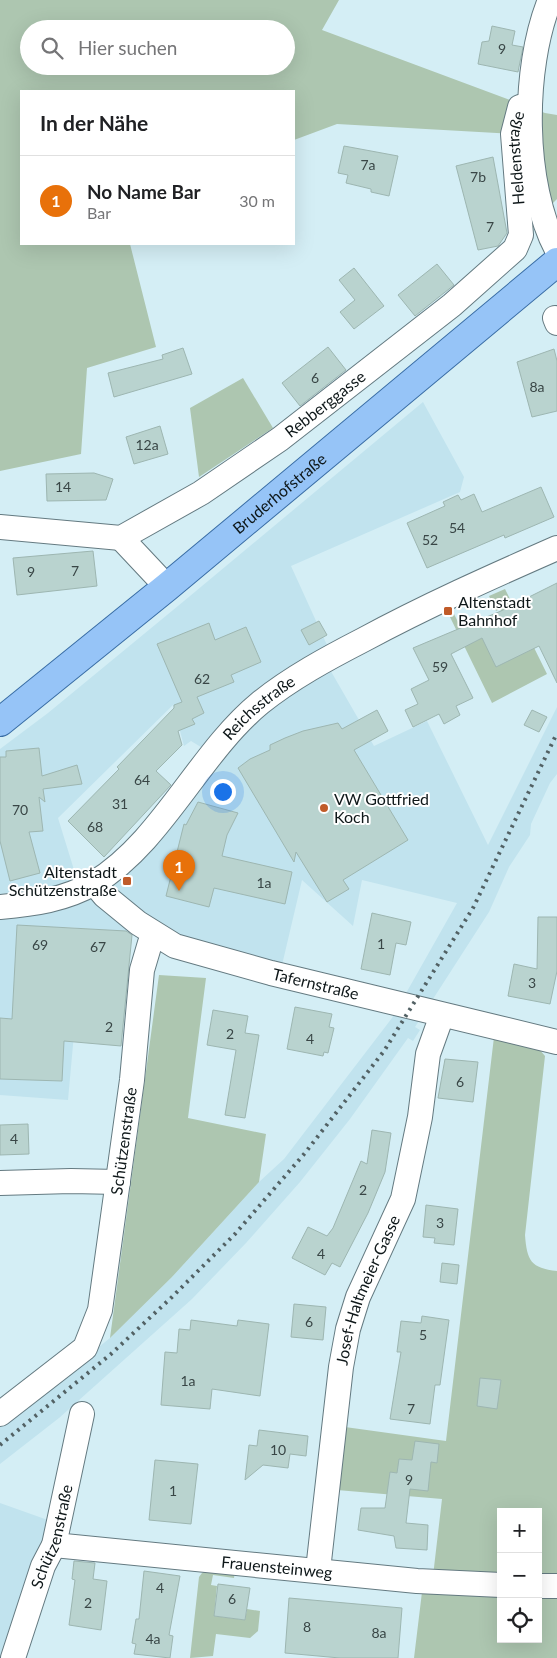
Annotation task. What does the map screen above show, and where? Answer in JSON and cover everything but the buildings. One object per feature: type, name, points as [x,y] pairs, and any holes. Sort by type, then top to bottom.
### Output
[{"type":"main road","name":"Bruderhofstraße","points":[[0,722],[167,587],[557,262]]},
{"type":"street","name":"Heldenstraße","points":[[550,0],[535,60],[530,104],[530,148],[535,183],[548,234],[557,250]]},
{"type":"street","name":"Heldenstraße","points":[[515,249],[521,235],[513,134],[520,107],[530,104]]},
{"type":"street","name":"Rebberggasse","points":[[122,538],[201,493],[280,439],[452,304],[515,249]]},
{"type":"street","points":[[0,527],[122,538],[167,587]]},
{"type":"street","name":"Reichsstraße","points":[[0,907],[50,900],[94,883],[128,856],[236,726],[260,703],[332,656],[454,593],[557,548]]},
{"type":"street","name":"Tafernstraße","points":[[94,883],[105,896],[155,935],[191,951],[329,987],[398,1002],[442,1016],[557,1042]]},
{"type":"street","name":"Schützenstraße","points":[[0,1414],[85,1348],[100,1310],[132,1080],[142,970],[150,943],[155,935]]},
{"type":"street","name":"Josef-Haltmeier-Gasse","points":[[318,1570],[341,1367],[348,1329],[358,1297],[403,1200],[420,1117],[428,1054],[442,1016]]},
{"type":"street","points":[[0,1183],[118,1182]]},
{"type":"street","name":"Schützenstraße","points":[[14,1658],[43,1566],[54,1544],[82,1414]]},
{"type":"street","name":"Frauensteinweg","points":[[54,1544],[432,1583],[497,1585]]},
{"type":"street","points":[[542,1586],[557,1586]]},
{"type":"shaded area","points":[[423,402],[464,477],[460,492],[291,566],[332,656],[325,661],[374,746],[427,721],[488,845],[557,707],[557,774],[550,783],[531,824],[530,835],[509,867],[489,912],[415,1027],[420,1030],[413,1041],[408,1038],[350,1119],[300,1182],[246,1243],[192,1299],[59,1418],[0,1464],[0,1427],[110,1338],[172,1277],[259,1182],[284,1159],[392,1018],[457,903],[362,880],[353,926],[302,880],[282,965],[132,932],[65,927],[62,978],[79,979],[68,1100],[0,1095],[0,749],[48,713]],"holes":[[[173,705],[184,746],[191,741],[219,758],[116,874],[75,873],[58,818]]]},
{"type":"shaded area","points":[[0,1503],[59,1524],[13,1658],[0,1658]]},
{"type":"green space","points":[[0,0],[339,0],[322,30],[545,113],[557,115],[557,199],[521,235],[513,134],[337,124],[295,140],[295,90],[20,90],[20,245],[130,245],[156,347],[87,368],[81,454],[0,471]]},
{"type":"green space","points":[[243,378],[273,428],[199,477],[190,408]]},
{"type":"green space","points":[[505,589],[547,674],[492,703],[449,615],[454,614],[469,644],[482,638],[522,654],[500,609],[496,611],[489,596]]},
{"type":"green space","points":[[159,975],[206,978],[188,1118],[266,1134],[259,1182],[172,1277],[110,1338]]},
{"type":"green space","points":[[494,1037],[539,1049],[545,1056],[525,1235],[527,1251],[532,1262],[541,1268],[557,1271],[557,1581],[542,1580],[542,1508],[497,1508],[497,1580],[433,1576],[442,1499],[337,1490],[345,1427],[446,1441]]},
{"type":"green space","points":[[209,1569],[235,1571],[234,1578],[213,1575],[211,1585],[217,1586],[214,1616],[245,1620],[247,1609],[260,1611],[258,1631],[250,1638],[216,1634],[213,1656],[190,1658],[199,1577]]},
{"type":"green space","points":[[497,1591],[497,1643],[542,1643],[542,1592],[557,1593],[557,1658],[414,1658],[422,1592]]},
{"type":"railway","points":[[0,1445],[111,1354],[172,1297],[235,1234],[305,1153],[384,1051],[473,908],[557,733]]},
{"type":"place","name":"Altenstadt Bahnhof","points":[[448,611]]},
{"type":"place","name":"VW Gottfried Koch","points":[[324,808]]},
{"type":"place","name":"Altenstadt Schützenstraße","points":[[127,881]]},
{"type":"place","name":"No Name Bar","points":[[179,891]]}]
